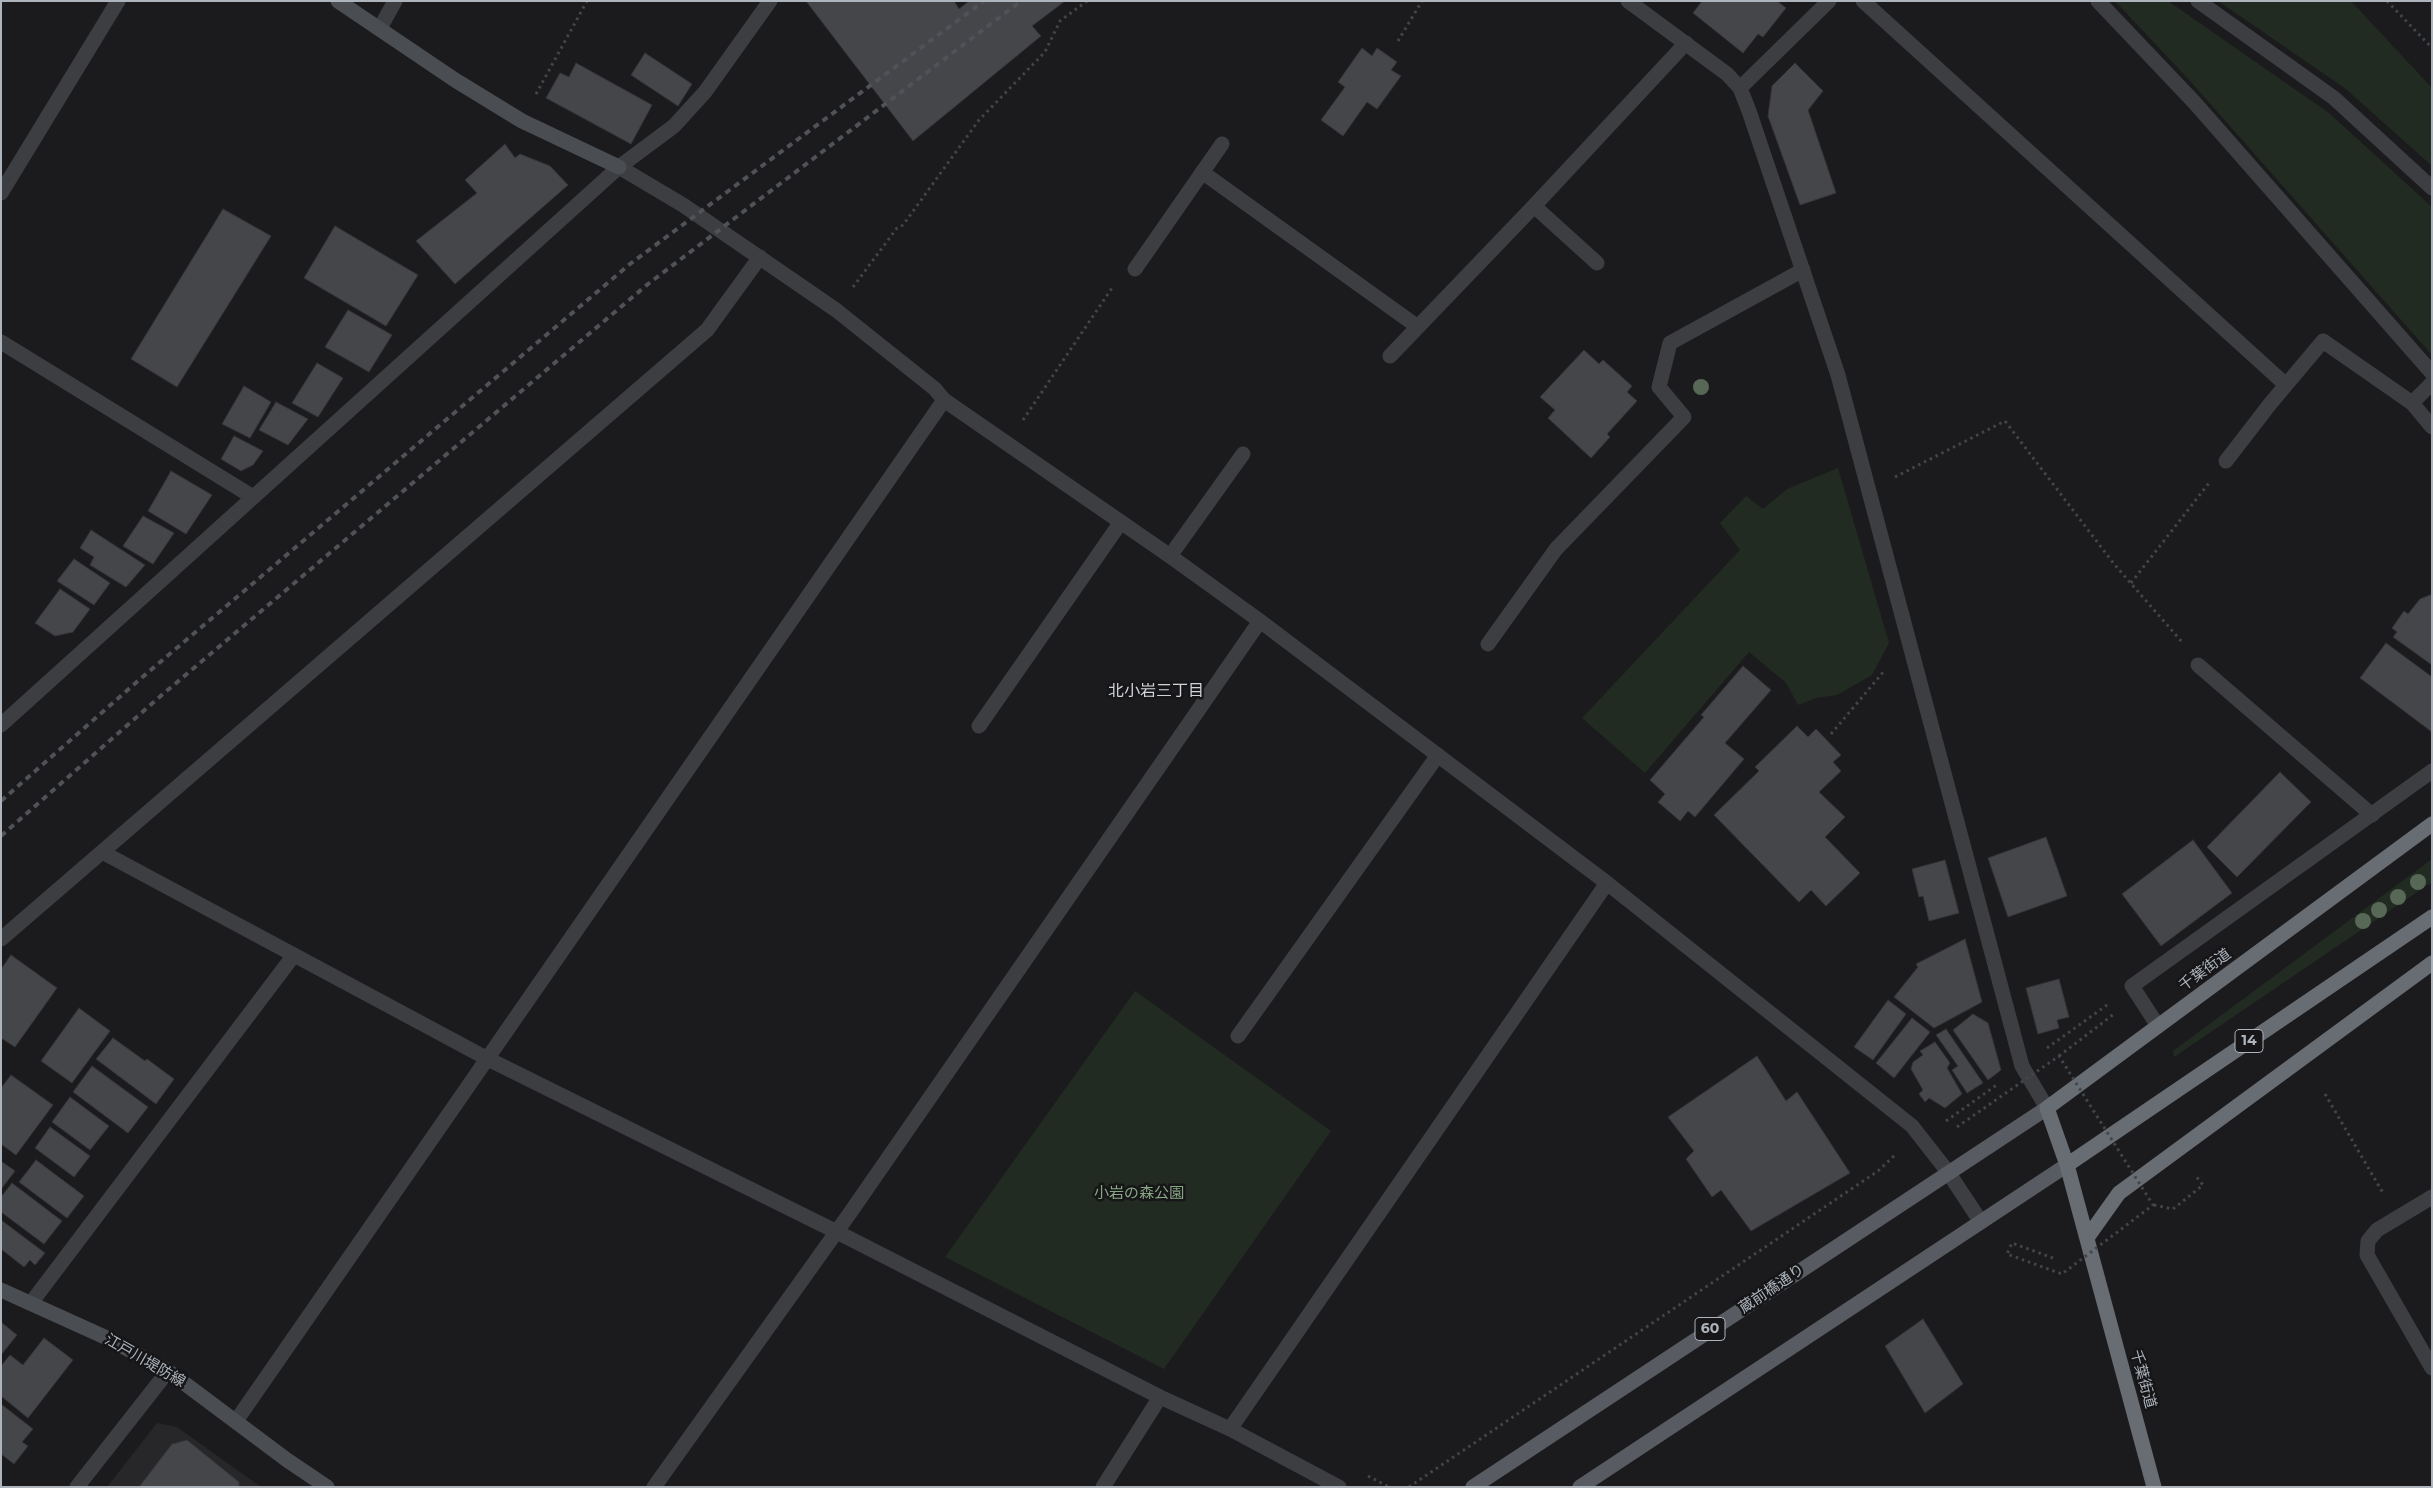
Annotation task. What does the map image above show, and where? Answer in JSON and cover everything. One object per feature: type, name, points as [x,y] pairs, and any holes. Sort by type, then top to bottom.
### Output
[{"type":"highway","name":"千葉街道","points":[[2154,1487],[2067,1165],[2047,1108],[2432,824]]},
{"type":"highway","name":"14","points":[[2067,1165],[2432,917]]},
{"type":"highway","points":[[2087,1238],[2119,1194],[2432,963]]},
{"type":"main road","points":[[338,1],[454,80],[522,121],[619,167]]},
{"type":"main road","name":"蔵前橋通り","points":[[1473,1487],[2047,1108]]},
{"type":"main road","points":[[1580,1487],[2067,1165]]},
{"type":"main road","name":"江戸川堤防線","points":[[1,1290],[106,1338],[168,1371],[287,1460],[327,1487]]},
{"type":"street","points":[[1,193],[118,1]]},
{"type":"street","points":[[380,28],[395,1]]},
{"type":"street","points":[[1,725],[619,167],[674,126],[699,99],[770,1]]},
{"type":"street","points":[[1628,1],[1727,74],[1740,88],[1838,375],[2022,1066],[2047,1108]]},
{"type":"street","points":[[1740,88],[1829,1]]},
{"type":"street","points":[[1862,1],[2286,385]]},
{"type":"street","points":[[2098,1],[2194,102],[2432,373]]},
{"type":"street","points":[[2198,1],[2334,98],[2432,188]]},
{"type":"street","points":[[1390,356],[1686,44]]},
{"type":"street","points":[[1135,269],[1222,144]]},
{"type":"street","points":[[619,167],[683,205],[836,310],[935,389],[944,400],[1260,620],[1607,882],[1912,1126],[1948,1172],[1981,1222]]},
{"type":"street","points":[[1202,172],[1418,327]]},
{"type":"street","points":[[1534,206],[1598,263]]},
{"type":"street","points":[[1,939],[708,330],[760,257]]},
{"type":"street","points":[[1488,644],[1556,549],[1684,417],[1658,387],[1670,343],[1803,270]]},
{"type":"street","points":[[2226,461],[2323,341],[2412,403],[2432,427]]},
{"type":"street","points":[[1,342],[253,497]]},
{"type":"street","points":[[2412,403],[2432,383]]},
{"type":"street","points":[[236,1421],[944,400]]},
{"type":"street","points":[[1170,556],[1243,454]]},
{"type":"street","points":[[979,726],[1121,522]]},
{"type":"street","points":[[654,1487],[837,1232],[1260,620]]},
{"type":"street","points":[[2198,665],[2372,815]]},
{"type":"street","points":[[1238,1036],[1438,755]]},
{"type":"street","points":[[2158,1026],[2132,986],[2432,771]]},
{"type":"street","points":[[102,852],[488,1059],[837,1232],[1160,1397],[1230,1429],[1339,1487]]},
{"type":"street","points":[[1230,1429],[1607,882]]},
{"type":"street","points":[[31,1304],[294,955]]},
{"type":"street","points":[[2430,1361],[2367,1255],[2368,1241],[2376,1230],[2432,1197]]},
{"type":"street","points":[[77,1487],[168,1371]]},
{"type":"street","points":[[1103,1487],[1160,1397]]},
{"type":"path","points":[[522,121],[587,1]]},
{"type":"path","points":[[836,310],[897,228],[903,225],[979,120],[1045,52],[1060,21],[1087,1]]},
{"type":"path","points":[[1398,41],[1422,1]]},
{"type":"path","points":[[2388,1],[2432,48]]},
{"type":"path","points":[[1007,444],[1125,269],[1135,269]]},
{"type":"path","points":[[1870,490],[2005,421],[2078,518],[2130,583],[2184,644],[2198,665]]},
{"type":"path","points":[[2130,583],[2226,461]]},
{"type":"path","points":[[1831,734],[1886,668],[1913,653]]},
{"type":"path","points":[[1409,1487],[1878,1171],[1888,1159],[1922,1138],[2132,986]]},
{"type":"path","points":[[1958,1127],[2120,1010]]},
{"type":"path","points":[[2058,1056],[2153,1205],[2174,1209],[2203,1185],[2196,1175],[2188,1180]]},
{"type":"path","points":[[2325,1094],[2397,1217]]},
{"type":"path","points":[[2053,1258],[2012,1243],[2007,1254],[2062,1274],[2153,1205]]},
{"type":"shaded area","points":[[157,1423],[177,1427],[261,1487],[107,1487]]},
{"type":"green space","points":[[2115,1],[2168,1],[2329,113],[2432,207],[2432,355],[2191,82]]},
{"type":"green space","points":[[2218,1],[2351,1],[2432,88],[2432,166],[2346,89]]},
{"type":"green space","points":[[1838,468],[1889,643],[1872,675],[1837,695],[1816,698],[1798,705],[1786,683],[1749,652],[1645,773],[1582,718],[1740,550],[1720,523],[1746,496],[1763,509],[1787,489]]},
{"type":"green space","points":[[2432,859],[2432,882],[2174,1057],[2173,1051]]},
{"type":"green space","name":"小岩の森公園","points":[[1135,991],[1331,1131],[1164,1369],[945,1257]]},
{"type":"building","points":[[806,1],[1065,1],[1032,26],[1041,36],[913,141]]},
{"type":"building","points":[[954,1],[969,1],[959,9]]},
{"type":"building","points":[[1702,1],[1777,1],[1786,8],[1763,37],[1758,34],[1743,53],[1693,13]]},
{"type":"building","points":[[1362,48],[1372,56],[1377,48],[1397,62],[1391,70],[1401,76],[1377,109],[1367,102],[1343,136],[1321,120],[1345,87],[1338,82]]},
{"type":"building","points":[[645,53],[692,84],[678,106],[631,75]]},
{"type":"building","points":[[576,63],[652,105],[631,144],[546,98],[560,73],[569,77]]},
{"type":"building","points":[[1795,63],[1823,91],[1808,110],[1836,193],[1800,205],[1768,116],[1772,86]]},
{"type":"building","points":[[505,144],[515,158],[520,154],[550,166],[568,185],[455,284],[416,241],[477,193],[465,180]]},
{"type":"building","points":[[223,209],[271,236],[177,387],[131,359]]},
{"type":"building","points":[[335,226],[418,275],[386,326],[304,278]]},
{"type":"building","points":[[348,310],[392,335],[369,372],[325,347]]},
{"type":"building","points":[[1584,350],[1599,364],[1603,360],[1632,386],[1627,392],[1637,401],[1607,434],[1610,437],[1591,458],[1548,418],[1555,410],[1540,397]]},
{"type":"building","points":[[317,363],[343,378],[318,417],[292,403]]},
{"type":"building","points":[[244,386],[271,402],[250,438],[222,424]]},
{"type":"building","points":[[276,402],[308,419],[288,445],[259,430]]},
{"type":"building","points":[[234,436],[263,451],[253,465],[241,471],[221,459]]},
{"type":"building","points":[[171,471],[212,495],[186,534],[148,511]]},
{"type":"building","points":[[143,516],[174,533],[153,564],[123,546]]},
{"type":"building","points":[[91,530],[145,565],[126,587],[90,565],[94,557],[80,548]]},
{"type":"building","points":[[74,559],[110,583],[94,605],[57,581]]},
{"type":"building","points":[[60,589],[90,609],[73,632],[55,636],[35,623]]},
{"type":"building","points":[[2432,596],[2432,665],[2393,637],[2397,632],[2392,628],[2404,611],[2408,614],[2420,599]]},
{"type":"building","points":[[2386,643],[2432,677],[2432,732],[2360,678]]},
{"type":"building","points":[[1743,666],[1771,690],[1725,743],[1744,759],[1695,817],[1688,811],[1680,821],[1658,802],[1665,794],[1650,780],[1704,717],[1701,715]]},
{"type":"building","points":[[1797,726],[1808,737],[1816,729],[1841,755],[1833,762],[1841,771],[1819,792],[1845,817],[1825,837],[1860,873],[1826,906],[1811,890],[1799,902],[1714,815],[1759,771],[1755,767]]},
{"type":"building","points":[[2280,772],[2311,802],[2237,877],[2207,847]]},
{"type":"building","points":[[2046,837],[2067,896],[2008,917],[1988,858]]},
{"type":"building","points":[[2193,840],[2232,893],[2161,946],[2122,894]]},
{"type":"building","points":[[1945,860],[1959,913],[1929,921],[1923,896],[1919,897],[1912,869]]},
{"type":"building","points":[[1965,939],[1982,1002],[1934,1028],[1894,997],[1918,967],[1916,964]]},
{"type":"building","points":[[11,955],[57,988],[15,1047],[1,1038],[1,969]]},
{"type":"building","points":[[2059,979],[2069,1017],[2057,1020],[2059,1028],[2038,1034],[2026,988]]},
{"type":"building","points":[[1888,1000],[1906,1014],[1873,1060],[1854,1047]]},
{"type":"building","points":[[79,1008],[110,1031],[72,1083],[41,1061]]},
{"type":"building","points":[[1973,1014],[1988,1023],[2001,1070],[1988,1080],[1953,1030]]},
{"type":"building","points":[[1912,1018],[1930,1032],[1894,1078],[1876,1063]]},
{"type":"building","points":[[1946,1029],[1983,1083],[1967,1093],[1952,1070],[1958,1066],[1936,1035]]},
{"type":"building","points":[[113,1038],[145,1061],[147,1059],[174,1079],[156,1104],[96,1059]]},
{"type":"building","points":[[1935,1042],[1950,1063],[1947,1068],[1962,1094],[1945,1108],[1929,1098],[1925,1102],[1919,1094],[1923,1090],[1911,1069],[1913,1062],[1923,1055],[1920,1051]]},
{"type":"building","points":[[1757,1056],[1786,1101],[1797,1092],[1850,1173],[1751,1231],[1721,1190],[1712,1197],[1686,1159],[1694,1151],[1668,1117]]},
{"type":"building","points":[[92,1066],[148,1107],[128,1133],[73,1092]]},
{"type":"building","points":[[11,1075],[53,1105],[16,1155],[1,1144],[1,1088]]},
{"type":"building","points":[[70,1097],[109,1126],[90,1150],[52,1122]]},
{"type":"building","points":[[50,1127],[90,1156],[74,1177],[35,1148]]},
{"type":"building","points":[[36,1160],[84,1196],[67,1218],[19,1182]]},
{"type":"building","points":[[1,1161],[15,1171],[2,1188],[1,1187]]},
{"type":"building","points":[[12,1183],[62,1221],[44,1244],[1,1212],[1,1197]]},
{"type":"building","points":[[1,1220],[45,1253],[35,1265],[30,1260],[24,1267],[1,1249]]},
{"type":"building","points":[[1923,1319],[1963,1384],[1925,1413],[1885,1346]]},
{"type":"building","points":[[1,1322],[17,1335],[1,1355]]},
{"type":"building","points":[[44,1338],[73,1360],[28,1418],[1,1396],[1,1366],[10,1355],[23,1365]]},
{"type":"building","points":[[1,1404],[33,1429],[22,1442],[28,1446],[14,1464],[1,1454]]},
{"type":"building","points":[[187,1440],[239,1482],[239,1487],[139,1487],[172,1444]]},
{"type":"railway","points":[[1,801],[139,680],[630,264],[984,1]]},
{"type":"railway","points":[[1,836],[156,700],[648,284],[1021,1]]},
{"type":"district","name":"北小岩三丁目","points":[[1156,691]]}]
